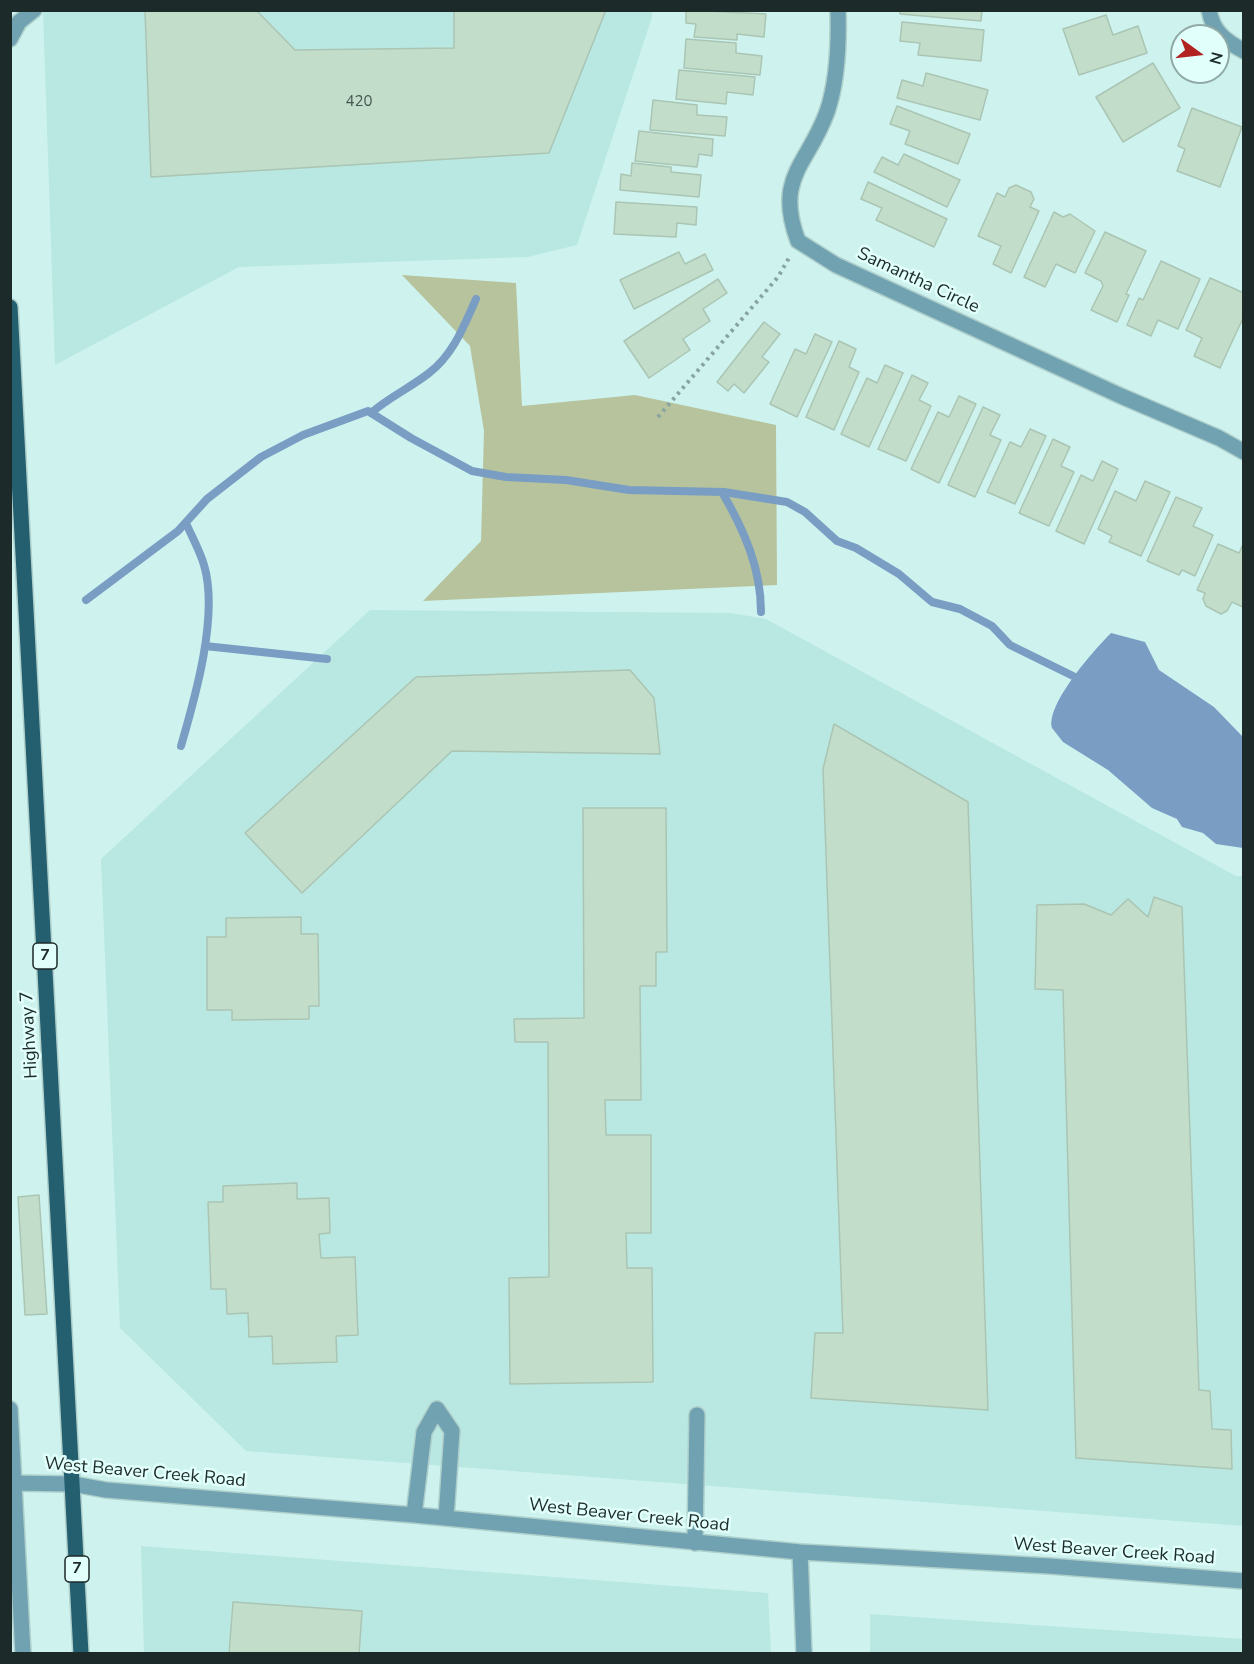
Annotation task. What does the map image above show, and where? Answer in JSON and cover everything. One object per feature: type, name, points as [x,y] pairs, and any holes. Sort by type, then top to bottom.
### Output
[{"type":"main road","name":"Highway 7","points":[[10,307],[81,1653]]},
{"type":"street","points":[[10,39],[19,22],[34,10]]},
{"type":"street","points":[[798,241],[788,202],[795,178],[827,112],[837,62],[838,10]]},
{"type":"street","points":[[1209,10],[1211,23],[1224,41],[1244,51]]},
{"type":"street","name":"Samantha Circle","points":[[798,241],[836,265],[1121,396],[1220,438],[1244,452]]},
{"type":"street","points":[[10,1409],[11,1483],[22,1653]]},
{"type":"street","points":[[414,1515],[424,1432],[437,1409],[452,1431],[446,1518]]},
{"type":"street","points":[[695,1543],[697,1415]]},
{"type":"street","name":"West Beaver Creek Road","points":[[11,1483],[73,1484],[106,1490],[414,1515],[800,1552],[1049,1566],[1244,1581]]},
{"type":"street","points":[[800,1552],[804,1653]]},
{"type":"path","points":[[658,417],[778,277],[798,241]]},
{"type":"shaded area","points":[[652,10],[652,17],[577,245],[528,257],[239,267],[55,365],[43,11]]},
{"type":"shaded area","points":[[402,275],[516,283],[522,406],[635,395],[776,425],[777,585],[423,601],[481,541],[484,431],[470,346]]},
{"type":"shaded area","points":[[370,610],[731,613],[766,619],[1236,876],[1243,876],[1243,1526],[246,1451],[120,1328],[101,859]]},
{"type":"shaded area","points":[[141,1546],[768,1593],[771,1653],[144,1653]]},
{"type":"shaded area","points":[[870,1614],[1243,1639],[1243,1653],[870,1653]]},
{"type":"water","points":[[1111,633],[1145,642],[1159,670],[1214,707],[1243,737],[1243,848],[1216,844],[1203,833],[1182,827],[1177,819],[1152,808],[1108,770],[1063,742],[1052,728],[1056,705],[1064,692],[1083,664]]},
{"type":"building","points":[[145,10],[256,10],[295,50],[454,48],[454,10],[606,10],[549,153],[151,177]]},
{"type":"building","points":[[686,10],[766,14],[764,37],[737,34],[737,40],[694,37],[696,24],[686,23]]},
{"type":"building","points":[[900,10],[982,10],[981,21],[900,14]]},
{"type":"building","points":[[1106,15],[1113,35],[1138,26],[1147,53],[1079,75],[1063,29]]},
{"type":"building","points":[[902,22],[984,30],[981,61],[918,55],[920,43],[900,41]]},
{"type":"building","points":[[686,39],[736,43],[736,53],[762,56],[760,75],[684,68]]},
{"type":"building","points":[[1153,63],[1180,108],[1123,142],[1096,97]]},
{"type":"building","points":[[679,70],[755,77],[753,95],[727,92],[726,104],[676,99]]},
{"type":"building","points":[[926,73],[988,90],[980,120],[897,98],[902,80],[923,86]]},
{"type":"building","points":[[653,100],[697,105],[697,115],[727,117],[725,136],[650,130]]},
{"type":"building","points":[[897,106],[970,134],[958,164],[905,144],[910,131],[890,124]]},
{"type":"building","points":[[1192,108],[1242,127],[1220,187],[1177,171],[1185,149],[1178,146]]},
{"type":"building","points":[[639,131],[713,139],[712,156],[699,154],[697,167],[635,161]]},
{"type":"building","points":[[904,154],[960,180],[947,207],[874,172],[882,157],[898,165]]},
{"type":"building","points":[[632,163],[671,167],[671,172],[701,175],[699,197],[620,190],[621,174],[631,176]]},
{"type":"building","points":[[868,182],[947,219],[934,247],[876,220],[882,208],[861,199]]},
{"type":"building","points":[[1016,185],[1031,192],[1034,199],[1030,207],[1039,211],[1011,273],[993,264],[1001,246],[978,236],[997,193],[1005,197],[1009,188]]},
{"type":"building","points":[[616,202],[697,207],[696,225],[677,223],[676,237],[614,234]]},
{"type":"building","points":[[1054,212],[1063,217],[1070,214],[1095,231],[1075,273],[1056,264],[1045,287],[1024,277]]},
{"type":"building","points":[[1105,232],[1146,251],[1126,294],[1129,295],[1117,322],[1091,310],[1103,286],[1101,281],[1085,273]]},
{"type":"building","points":[[679,252],[685,264],[705,254],[713,270],[634,309],[620,280]]},
{"type":"building","points":[[1161,261],[1200,279],[1178,329],[1158,320],[1151,336],[1127,325],[1139,298],[1143,300]]},
{"type":"building","points":[[1210,278],[1244,293],[1244,316],[1220,368],[1194,356],[1202,338],[1186,330]]},
{"type":"building","points":[[718,279],[727,293],[703,309],[710,321],[683,339],[690,350],[649,378],[624,341]]},
{"type":"building","points":[[764,322],[780,334],[762,357],[769,362],[744,393],[734,384],[728,391],[717,382]]},
{"type":"building","points":[[815,334],[832,342],[797,417],[770,404],[795,349],[806,354]]},
{"type":"building","points":[[839,341],[856,349],[849,367],[859,372],[834,430],[806,417]]},
{"type":"building","points":[[885,365],[903,373],[869,447],[841,434],[867,378],[877,383]]},
{"type":"building","points":[[912,375],[928,383],[919,400],[931,406],[906,461],[878,449]]},
{"type":"building","points":[[959,396],[976,404],[939,483],[911,469],[938,412],[949,417]]},
{"type":"building","points":[[983,407],[1000,415],[990,435],[1001,440],[975,497],[948,485]]},
{"type":"building","points":[[1030,429],[1046,436],[1015,504],[987,492],[1010,442],[1021,447]]},
{"type":"building","points":[[1053,439],[1070,447],[1061,466],[1074,472],[1049,526],[1019,513]]},
{"type":"building","points":[[1102,461],[1118,469],[1084,544],[1056,531],[1081,475],[1093,481]]},
{"type":"building","points":[[1145,481],[1170,492],[1141,556],[1109,542],[1112,536],[1098,529],[1115,491],[1136,501]]},
{"type":"building","points":[[1176,497],[1202,508],[1193,526],[1213,535],[1195,576],[1182,570],[1179,575],[1147,561]]},
{"type":"building","points":[[1244,542],[1244,605],[1243,607],[1232,602],[1227,611],[1221,614],[1206,606],[1203,599],[1205,593],[1197,590],[1218,544],[1239,553]]},
{"type":"building","points":[[630,670],[654,698],[660,754],[452,751],[302,893],[245,833],[416,677]]},
{"type":"building","points":[[834,724],[968,802],[988,1410],[811,1398],[815,1333],[843,1333],[823,769]]},
{"type":"building","points":[[583,808],[666,808],[667,952],[656,952],[656,986],[640,986],[641,1100],[605,1100],[606,1135],[651,1135],[651,1233],[626,1233],[627,1268],[652,1268],[653,1382],[510,1384],[509,1278],[549,1277],[548,1042],[515,1042],[514,1019],[584,1018]]},
{"type":"building","points":[[1154,897],[1182,907],[1199,1390],[1210,1391],[1212,1429],[1231,1430],[1232,1469],[1076,1458],[1063,990],[1035,989],[1037,905],[1084,904],[1111,915],[1128,899],[1148,917]]},
{"type":"building","points":[[301,917],[301,934],[318,934],[319,1006],[309,1006],[309,1019],[232,1020],[232,1010],[207,1010],[207,937],[226,937],[226,918]]},
{"type":"building","points":[[297,1183],[297,1199],[329,1198],[330,1233],[319,1234],[321,1258],[355,1257],[358,1335],[336,1336],[337,1362],[273,1364],[272,1336],[249,1337],[248,1313],[227,1314],[226,1289],[211,1289],[208,1202],[223,1202],[223,1186]]},
{"type":"building","points":[[39,1195],[47,1314],[25,1315],[18,1197]]},
{"type":"building","points":[[233,1602],[362,1611],[359,1654],[229,1654]]},
{"type":"waterway","points":[[371,413],[422,378],[445,358],[476,299]]},
{"type":"waterway","points":[[86,600],[178,531],[207,499],[261,457],[303,435],[368,411],[411,438],[472,471],[506,477],[566,480],[629,490],[724,492],[787,502],[805,512],[837,541],[856,548],[899,574],[932,602],[960,609],[992,626],[1010,645],[1073,676]]},
{"type":"waterway","points":[[722,492],[750,550],[758,580],[761,612]]},
{"type":"waterway","points":[[181,746],[198,681],[209,608],[204,565],[186,523]]},
{"type":"waterway","points":[[205,646],[327,659]]}]
